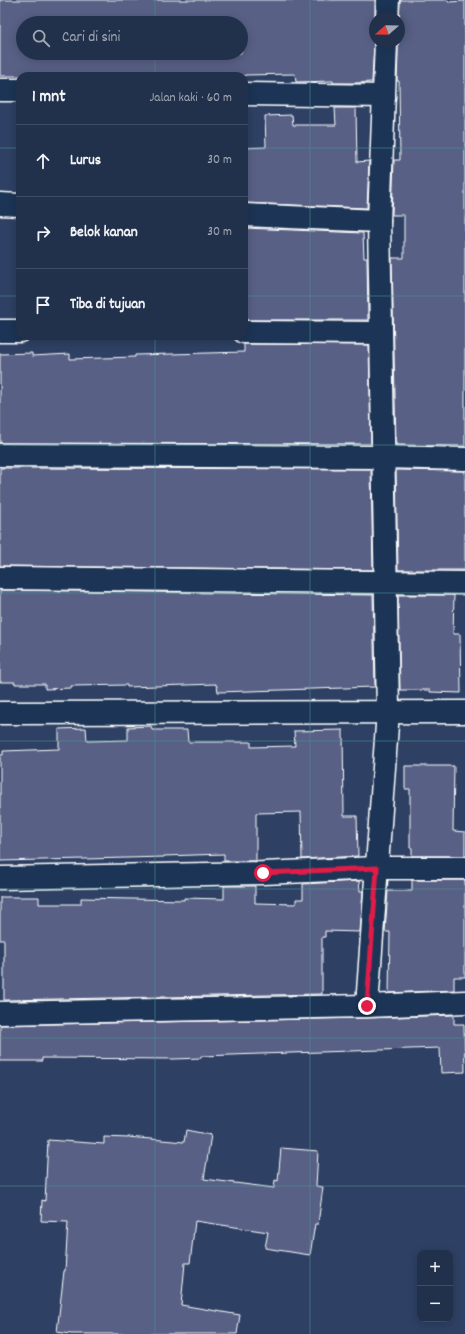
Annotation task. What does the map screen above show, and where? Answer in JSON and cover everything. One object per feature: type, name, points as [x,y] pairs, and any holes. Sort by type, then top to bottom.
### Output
[{"type":"street","points":[[387,12],[388,0]]},
{"type":"street","points":[[367,1006],[388,711],[379,221],[386,48]]},
{"type":"street","points":[[0,90],[16,90]]},
{"type":"street","points":[[248,94],[384,96]]},
{"type":"street","points":[[0,204],[16,205]]},
{"type":"street","points":[[248,215],[379,221]]},
{"type":"street","points":[[0,331],[16,331]]},
{"type":"street","points":[[248,332],[381,333]]},
{"type":"street","points":[[0,455],[383,457],[465,459]]},
{"type":"street","points":[[0,578],[465,583]]},
{"type":"street","points":[[0,713],[465,712]]},
{"type":"street","points":[[0,878],[263,873],[377,868],[465,868]]},
{"type":"street","points":[[0,1013],[367,1006],[465,1002]]},
{"type":"building","points":[[0,0],[375,0],[375,12],[369,12],[369,48],[374,48],[372,82],[296,82],[295,74],[248,75],[248,72],[16,72],[16,76],[0,76]]},
{"type":"building","points":[[400,0],[448,0],[448,2],[465,1],[465,446],[396,445],[392,258],[404,258],[404,215],[392,215],[394,160],[400,160],[399,81],[397,81],[398,48],[405,48],[405,12],[400,12]]},
{"type":"building","points":[[335,108],[356,108],[357,162],[369,161],[367,208],[248,203],[248,148],[266,147],[265,116],[292,115],[293,125],[336,125]]},
{"type":"building","points":[[248,228],[363,233],[364,258],[367,258],[368,320],[248,320]]},
{"type":"building","points":[[244,344],[369,345],[371,444],[0,443],[0,354],[32,353],[32,356],[70,354],[70,359],[135,357],[135,355],[244,352]]},
{"type":"building","points":[[0,468],[371,469],[373,570],[0,566]]},
{"type":"building","points":[[396,470],[465,471],[465,570],[398,570]]},
{"type":"building","points":[[0,590],[373,595],[375,687],[218,692],[216,684],[127,687],[127,685],[71,686],[71,688],[45,689],[45,684],[15,684],[15,682],[0,682]]},
{"type":"building","points":[[398,595],[454,595],[453,634],[460,634],[461,693],[430,692],[430,690],[400,690]]},
{"type":"building","points":[[151,726],[152,730],[187,730],[188,742],[251,742],[251,747],[295,746],[294,731],[343,730],[344,816],[357,816],[358,856],[302,859],[301,812],[256,813],[256,861],[224,861],[224,854],[0,861],[0,755],[3,755],[3,751],[59,749],[59,729],[86,728],[87,741],[128,740],[128,727]]},
{"type":"building","points":[[405,766],[454,766],[453,831],[465,832],[465,856],[412,856],[412,848],[410,848],[410,789],[405,789]]},
{"type":"building","points":[[412,880],[465,880],[465,977],[454,977],[454,990],[389,993],[390,932],[385,932],[388,891],[412,891]]},
{"type":"building","points":[[359,881],[360,891],[363,891],[360,932],[325,931],[325,937],[322,937],[322,994],[4,1000],[4,940],[0,940],[0,897],[39,897],[39,904],[81,904],[81,898],[184,900],[184,898],[224,899],[224,886],[255,886],[255,903],[296,904],[296,899],[303,899],[303,884]]},
{"type":"building","points":[[454,1015],[454,1024],[464,1024],[465,1072],[441,1073],[440,1048],[201,1056],[201,1058],[174,1059],[42,1058],[42,1061],[0,1061],[0,1025]]},
{"type":"building","points":[[186,1130],[211,1135],[204,1179],[274,1188],[275,1180],[278,1181],[281,1148],[318,1151],[316,1186],[323,1187],[318,1224],[315,1224],[310,1255],[265,1248],[268,1232],[195,1221],[190,1263],[185,1263],[181,1305],[240,1315],[237,1334],[71,1334],[57,1332],[65,1271],[68,1222],[41,1221],[42,1200],[45,1201],[48,1140],[104,1144],[104,1137],[128,1137],[184,1142]]},
{"type":"route","points":[[263,873],[377,868],[367,1006]]}]
